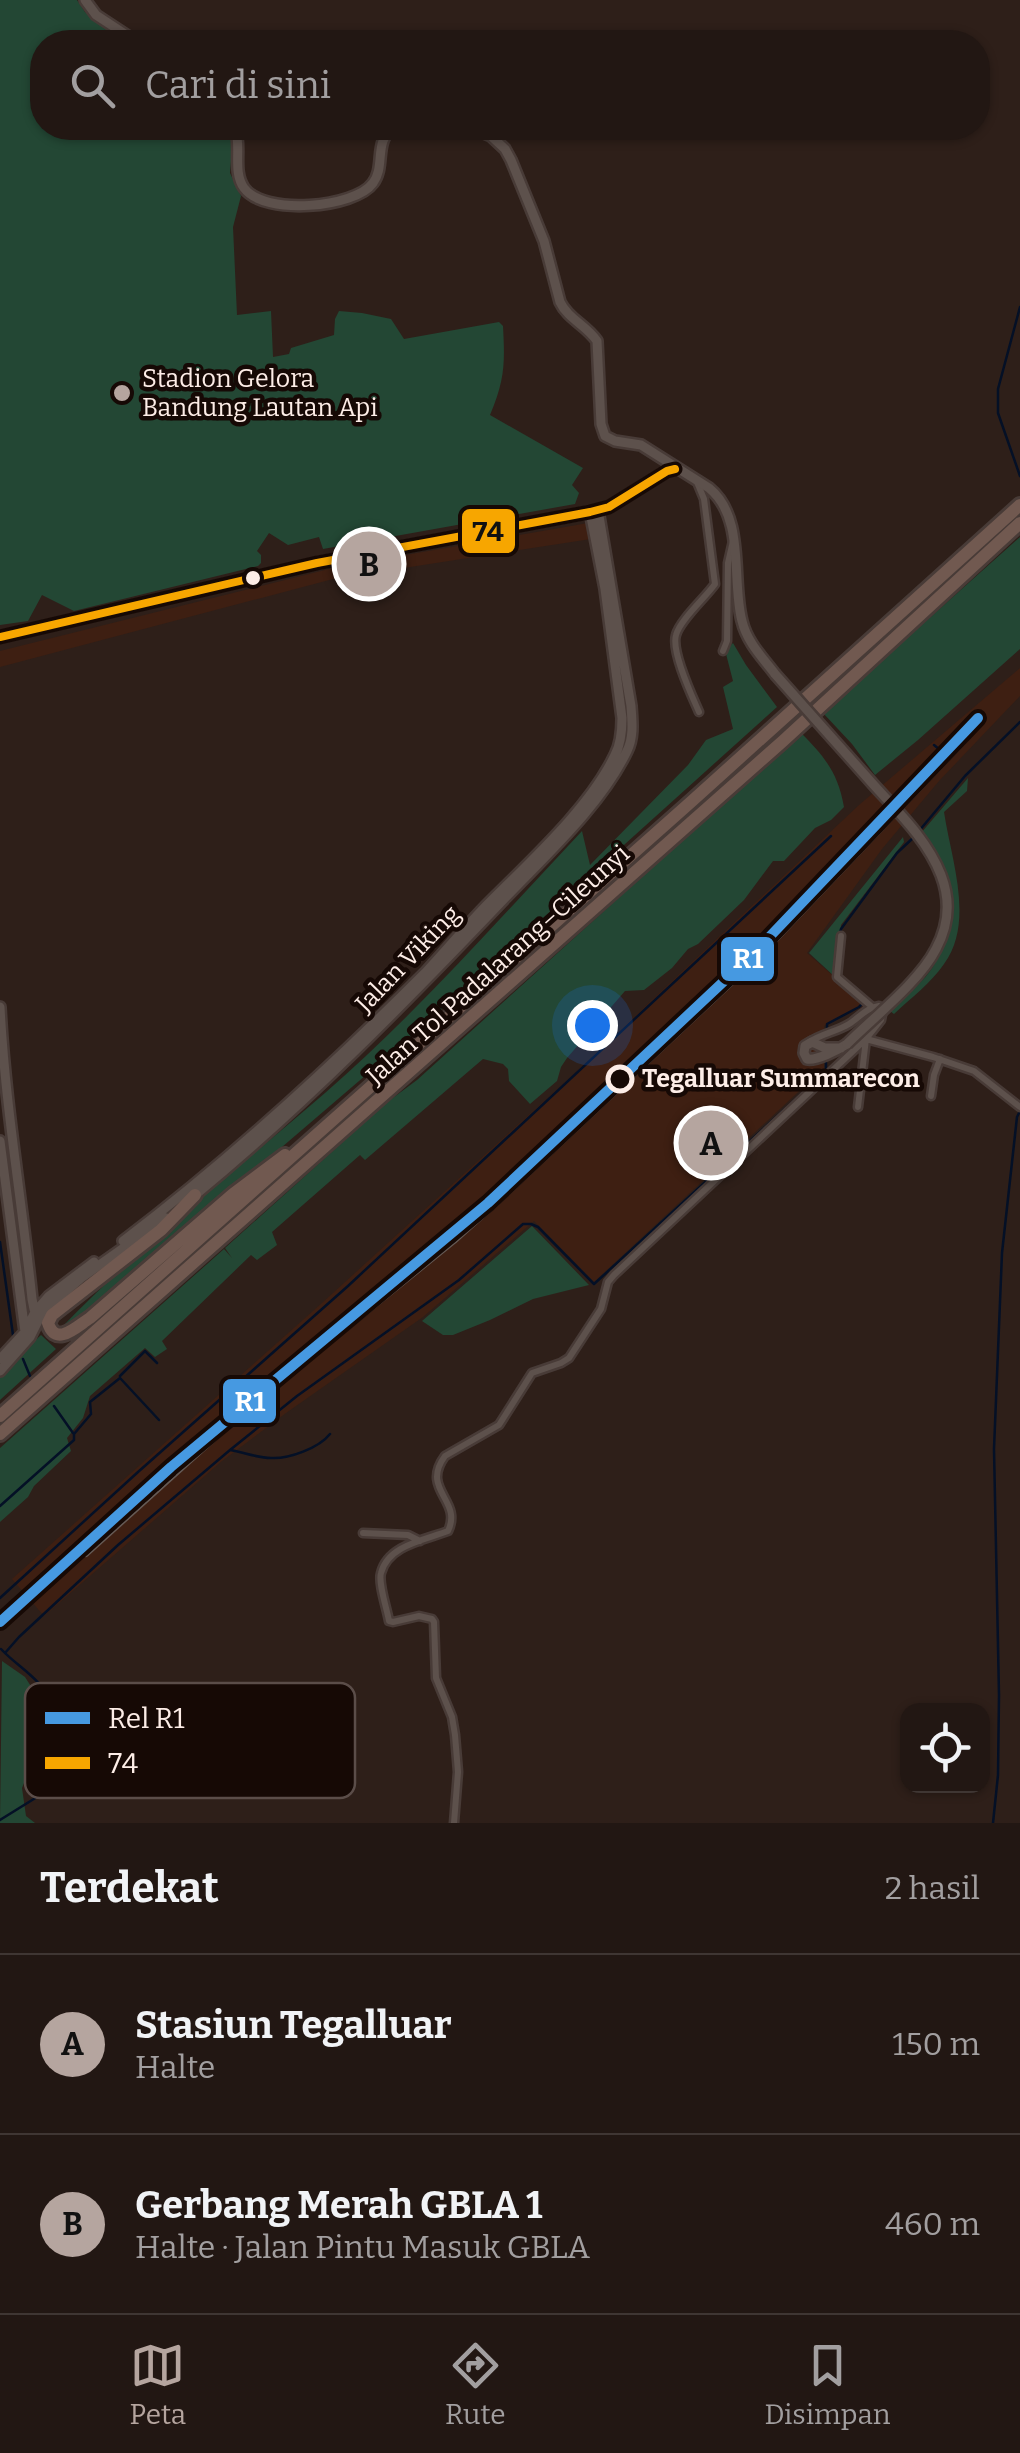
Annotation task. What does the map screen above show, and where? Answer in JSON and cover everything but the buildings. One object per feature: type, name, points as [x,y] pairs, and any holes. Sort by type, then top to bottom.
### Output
[{"type":"highway","name":"Jalan Tol Padalarang–Cileunyi","points":[[0,1434],[1020,505]]},
{"type":"highway","name":"Jalan Tol Padalarang–Cileunyi","points":[[0,1416],[797,728],[1020,523]]},
{"type":"highway","points":[[195,1195],[161,1230],[52,1314],[48,1323],[51,1330],[64,1334],[90,1318],[266,1167],[330,1134]]},
{"type":"street","points":[[84,0],[96,16],[119,30]]},
{"type":"street","points":[[238,140],[241,182],[246,191],[288,207],[316,206],[369,188],[376,176],[383,140]]},
{"type":"street","points":[[454,1823],[456,1734],[436,1678],[434,1622],[424,1616],[391,1622],[380,1574],[389,1559],[408,1545],[448,1531],[452,1522],[450,1508],[436,1484],[436,1472],[446,1456],[500,1425],[532,1374],[569,1358],[601,1310],[608,1282],[614,1275],[866,1039],[884,1013],[879,1006],[872,1006],[850,1024],[807,1044],[805,1056],[810,1060],[819,1058],[844,1046],[913,980],[934,953],[948,915],[937,866],[920,837],[754,646],[744,627],[728,518],[716,494],[641,445],[604,436],[597,341],[564,311],[544,240],[505,149],[496,140]]},
{"type":"street","points":[[0,637],[334,560],[594,511],[622,500],[675,469]]},
{"type":"street","points":[[696,480],[704,499],[715,584],[680,628],[675,641],[699,712]]},
{"type":"street","name":"Jalan Viking","points":[[38,1315],[80,1278],[195,1195],[318,1086],[428,978],[586,810],[628,750],[631,706],[594,511]]},
{"type":"street","name":"Jalan Viking","points":[[28,1335],[49,1296],[212,1171],[357,1039],[579,810],[616,755],[622,737],[594,511]]},
{"type":"street","points":[[723,651],[727,641],[728,563],[733,540]]},
{"type":"street","points":[[840,936],[837,977],[872,1006]]},
{"type":"street","points":[[0,1007],[31,1290],[38,1315]]},
{"type":"street","points":[[866,1039],[974,1072],[1018,1105]]},
{"type":"street","points":[[858,1107],[866,1039]]},
{"type":"street","points":[[820,1040],[825,1048],[844,1046]]},
{"type":"street","points":[[819,1058],[820,1040]]},
{"type":"street","points":[[931,1096],[940,1059]]},
{"type":"street","points":[[0,1141],[28,1335],[0,1371]]},
{"type":"street","points":[[31,1290],[38,1296],[49,1296]]},
{"type":"street","points":[[0,1359],[28,1335]]},
{"type":"street","points":[[363,1533],[408,1536],[420,1541]]},
{"type":"shaded area","points":[[588,523],[591,539],[333,579],[0,667],[0,651],[337,567]]},
{"type":"shaded area","points":[[1020,668],[1020,696],[939,781],[882,849],[807,953],[864,1006],[824,1026],[824,1068],[594,1282],[534,1221],[423,1317],[222,1461],[44,1616],[12,1579],[565,1082],[859,805]]},
{"type":"green space","points":[[0,0],[77,0],[85,12],[110,30],[30,30],[30,140],[233,140],[230,173],[241,196],[233,227],[237,315],[271,311],[273,357],[334,335],[339,311],[391,319],[404,339],[499,322],[503,326],[503,371],[490,415],[583,468],[572,485],[579,493],[575,504],[323,549],[319,537],[288,545],[269,533],[257,551],[261,555],[258,566],[74,611],[42,595],[28,621],[0,625]]},
{"type":"green space","points":[[1020,537],[1020,649],[875,775],[823,713]]},
{"type":"green space","points":[[733,643],[777,707],[422,1027],[80,1320],[67,1328],[63,1326],[158,1235],[392,1031],[582,831],[590,865],[688,765],[706,740],[733,729],[723,687],[733,681],[725,650]]},
{"type":"green space","points":[[801,733],[824,758],[838,784],[844,807],[831,820],[815,828],[784,861],[773,861],[744,900],[672,968],[644,990],[625,991],[567,1058],[557,1081],[530,1104],[509,1081],[508,1069],[503,1064],[483,1059],[365,1160],[360,1155],[272,1232],[277,1245],[257,1260],[251,1255],[162,1341],[167,1349],[155,1357],[145,1348],[90,1396],[83,1418],[67,1438],[71,1451],[0,1522],[0,1448],[224,1249],[232,1258],[225,1248]]},
{"type":"green space","points":[[968,778],[967,791],[944,812],[958,890],[958,929],[953,947],[933,978],[894,1014],[890,1011],[934,965],[952,913],[941,865],[921,833]]},
{"type":"green space","points":[[903,837],[904,842],[841,925],[834,976],[809,953]]},
{"type":"green space","points":[[532,1226],[589,1285],[533,1299],[453,1335],[443,1335],[422,1321]]},
{"type":"green space","points":[[41,1335],[56,1349],[0,1400],[0,1373]]},
{"type":"green space","points":[[2,1661],[29,1683],[25,1683],[22,1788],[26,1816],[35,1823],[0,1823]]},
{"type":"waterway","points":[[1020,307],[998,389],[998,413],[1020,476]]},
{"type":"waterway","points":[[919,831],[965,776],[1020,722]]},
{"type":"waterway","points":[[934,745],[940,750]]},
{"type":"waterway","points":[[0,1598],[348,1286],[831,836]]},
{"type":"waterway","points":[[840,933],[897,853],[914,837]]},
{"type":"waterway","points":[[827,1028],[827,1024],[859,1007],[860,1000]]},
{"type":"waterway","points":[[5,1653],[118,1545],[230,1450],[297,1396],[459,1280],[523,1224],[538,1227],[594,1284],[821,1076],[826,1063]]},
{"type":"waterway","points":[[993,1823],[999,1695],[994,1449],[1002,1253],[1020,1111]]},
{"type":"waterway","points":[[0,1242],[13,1335]]},
{"type":"waterway","points":[[120,1376],[145,1351],[157,1363]]},
{"type":"waterway","points":[[23,1359],[30,1376]]},
{"type":"waterway","points":[[0,1506],[74,1440],[74,1434],[91,1414],[90,1402],[120,1378],[159,1420]]},
{"type":"waterway","points":[[54,1406],[73,1433]]},
{"type":"waterway","points":[[230,1450],[266,1458],[286,1457],[311,1448],[330,1434]]},
{"type":"waterway","points":[[1,1649],[38,1683]]},
{"type":"waterway","points":[[0,1820],[35,1798]]},
{"type":"railway","points":[[950,747],[978,718]]},
{"type":"railway","points":[[86,1554],[256,1401],[492,1207],[760,956],[965,740]]},
{"type":"rail line","name":"R1","points":[[0,1622],[171,1467],[488,1203],[755,952],[978,718]]},
{"type":"transit line","name":"74","points":[[0,637],[317,563],[590,512],[609,507],[675,469]]},
{"type":"place","name":"Stadion Gelora Bandung Lautan Api","points":[[122,393]]},
{"type":"place","name":"Gerbang Merah GBLA 1","points":[[369,564]]},
{"type":"place","name":"Tegalluar Summarecon","points":[[620,1079]]},
{"type":"place","name":"Stasiun Tegalluar","points":[[711,1143]]}]
